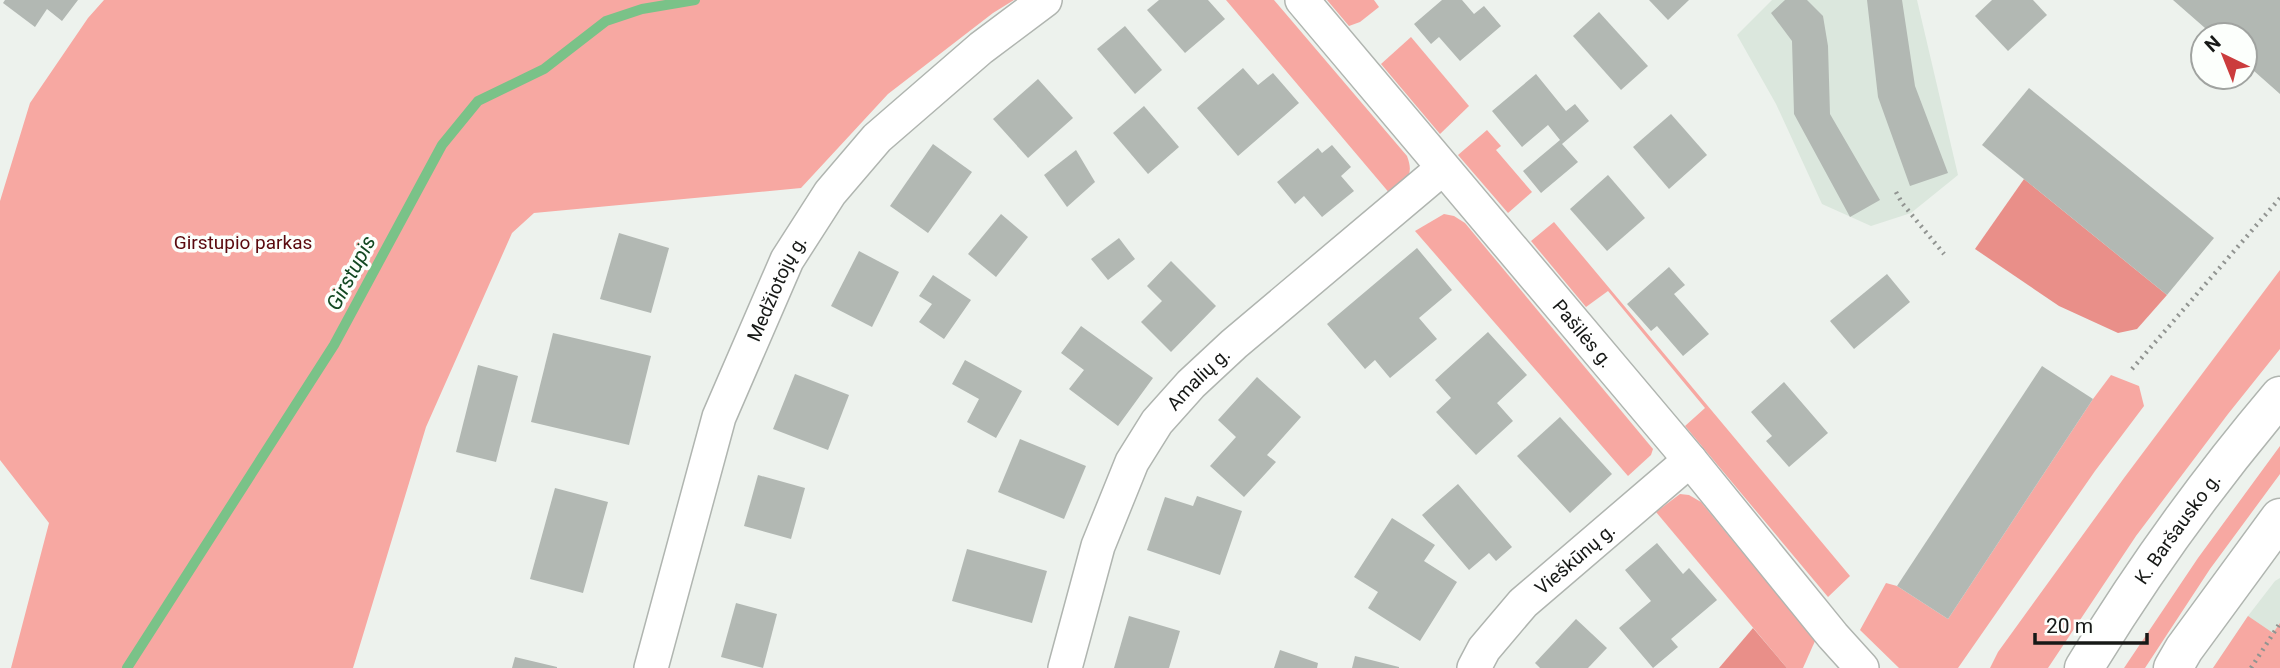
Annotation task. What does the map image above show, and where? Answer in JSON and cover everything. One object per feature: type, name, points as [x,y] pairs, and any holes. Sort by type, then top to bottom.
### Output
[{"type":"main road","name":"K. Baršausko g.","points":[[2084,668],[2123,604],[2177,529],[2280,396]]},
{"type":"main road","points":[[2173,668],[2280,518]]},
{"type":"street","name":"Medžiotojų g.","points":[[651,668],[719,417],[787,260],[830,193],[877,138],[981,48],[1045,0]]},
{"type":"street","name":"Pašilės g.","points":[[1302,0],[1862,668]]},
{"type":"street","name":"Amalių g.","points":[[1065,668],[1098,546],[1132,462],[1157,422],[1191,384],[1234,344],[1443,168]]},
{"type":"street","name":"Vieškūnų g.","points":[[1475,668],[1484,649],[1523,603],[1690,460]]},
{"type":"path","points":[[1896,191],[1902,203],[1944,254]]},
{"type":"path","points":[[2132,369],[2280,198]]},
{"type":"path","points":[[2251,668],[2280,623]]},
{"type":"shaded area","points":[[1772,0],[1917,0],[1958,175],[1911,213],[1871,226],[1822,204],[1776,104],[1737,35]]},
{"type":"shaded area","points":[[2024,179],[2167,295],[2137,329],[2118,333],[2059,306],[1975,249]]},
{"type":"shaded area","points":[[2280,578],[2280,668],[2213,668],[2248,616]]},
{"type":"shaded area","points":[[1753,628],[1787,668],[1719,668]]},
{"type":"green space","name":"Girstupio parkas","points":[[104,0],[1014,0],[993,13],[888,94],[801,188],[534,213],[512,233],[426,427],[353,668],[11,668],[49,523],[0,460],[0,201],[30,103],[88,18]]},
{"type":"green space","points":[[1226,0],[1274,0],[1407,156],[1409,174],[1391,195]]},
{"type":"green space","points":[[1327,0],[1374,0],[1379,7],[1360,22],[1349,26]]},
{"type":"green space","points":[[1411,37],[1469,106],[1440,134],[1381,64]]},
{"type":"green space","points":[[1487,130],[1501,146],[1496,150],[1532,192],[1508,213],[1458,155]]},
{"type":"green space","points":[[1444,214],[1454,216],[1465,223],[1653,449],[1651,455],[1628,476],[1415,231]]},
{"type":"green space","points":[[1554,222],[1850,576],[1828,597],[1685,426],[1705,408],[1608,291],[1586,307],[1531,241]]},
{"type":"green space","points":[[2280,270],[2280,349],[2136,536],[2048,668],[1990,668],[1998,652],[2124,478]]},
{"type":"green space","points":[[2111,375],[2139,386],[2144,406],[2095,471],[1958,668],[1899,668],[1860,630],[1886,583],[1897,586],[1948,619]]},
{"type":"green space","points":[[2280,446],[2280,474],[2210,569],[2145,668],[2124,668],[2198,558]]},
{"type":"green space","points":[[1680,494],[1689,495],[1701,502],[1815,641],[1803,668],[1787,668],[1656,512]]},
{"type":"green space","points":[[2248,616],[2273,633],[2280,623],[2280,668],[2213,668]]},
{"type":"building","points":[[5,0],[78,0],[62,21],[47,9],[35,27],[3,3]]},
{"type":"building","points":[[1159,0],[1208,0],[1225,19],[1185,53],[1147,10]]},
{"type":"building","points":[[1442,0],[1462,0],[1474,14],[1484,6],[1501,26],[1460,61],[1439,37],[1431,44],[1414,24]]},
{"type":"building","points":[[1649,0],[1689,0],[1668,20]]},
{"type":"building","points":[[1785,0],[1807,0],[1823,16],[1828,46],[1830,114],[1880,200],[1850,217],[1794,114],[1792,41],[1771,13]]},
{"type":"building","points":[[1867,0],[1902,0],[1915,86],[1948,173],[1910,186],[1878,97]]},
{"type":"building","points":[[1992,0],[2033,0],[2047,15],[2008,51],[1975,16]]},
{"type":"building","points":[[2173,0],[2280,0],[2280,94],[2259,75],[2259,21],[2197,21]]},
{"type":"building","points":[[1599,12],[1648,66],[1621,90],[1573,36]]},
{"type":"building","points":[[1125,26],[1162,70],[1135,94],[1097,49]]},
{"type":"building","points":[[1243,68],[1258,85],[1273,73],[1299,103],[1238,156],[1197,108]]},
{"type":"building","points":[[1536,74],[1566,111],[1575,104],[1589,121],[1562,144],[1578,162],[1541,193],[1523,171],[1560,140],[1548,125],[1522,147],[1492,111]]},
{"type":"building","points":[[1038,79],[1073,118],[1028,158],[993,119]]},
{"type":"building","points":[[2029,88],[2214,238],[2167,295],[1982,145]]},
{"type":"building","points":[[1144,106],[1179,147],[1148,174],[1113,133]]},
{"type":"building","points":[[1671,114],[1707,155],[1669,189],[1633,147]]},
{"type":"building","points":[[933,144],[972,172],[928,233],[890,206]]},
{"type":"building","points":[[1332,145],[1351,167],[1341,176],[1354,191],[1322,217],[1304,196],[1295,204],[1277,182],[1318,148],[1322,153]]},
{"type":"building","points":[[1076,150],[1095,182],[1067,207],[1044,175]]},
{"type":"building","points":[[1608,175],[1645,218],[1607,251],[1570,209]]},
{"type":"building","points":[[1001,214],[1028,237],[996,277],[968,254]]},
{"type":"building","points":[[619,233],[669,248],[651,313],[600,299]]},
{"type":"building","points":[[1119,238],[1135,259],[1108,280],[1091,259]]},
{"type":"building","points":[[1417,248],[1452,290],[1419,318],[1437,339],[1390,378],[1375,360],[1365,369],[1327,324]]},
{"type":"building","points":[[859,251],[899,272],[872,327],[831,306]]},
{"type":"building","points":[[1171,261],[1216,306],[1171,352],[1141,322],[1162,301],[1147,286]]},
{"type":"building","points":[[1669,267],[1685,285],[1674,294],[1709,334],[1683,356],[1657,326],[1651,331],[1627,304]]},
{"type":"building","points":[[1887,274],[1910,302],[1854,349],[1830,321]]},
{"type":"building","points":[[933,275],[971,300],[944,339],[919,322],[932,304],[919,296]]},
{"type":"building","points":[[1081,326],[1153,378],[1118,426],[1069,389],[1084,370],[1061,353]]},
{"type":"building","points":[[1488,332],[1527,375],[1497,403],[1513,421],[1476,455],[1436,412],[1451,398],[1435,380]]},
{"type":"building","points":[[553,333],[651,356],[629,445],[531,422]]},
{"type":"building","points":[[965,360],[1022,391],[996,438],[967,422],[979,399],[952,384]]},
{"type":"building","points":[[478,365],[518,376],[496,462],[456,452]]},
{"type":"building","points":[[2042,366],[2093,399],[1948,619],[1897,586]]},
{"type":"building","points":[[795,374],[849,395],[828,450],[773,429]]},
{"type":"building","points":[[1257,377],[1301,417],[1267,455],[1276,462],[1244,497],[1210,466],[1236,437],[1218,420]]},
{"type":"building","points":[[1784,382],[1828,433],[1789,467],[1766,441],[1772,436],[1751,412]]},
{"type":"building","points":[[1560,417],[1612,474],[1570,513],[1517,456]]},
{"type":"building","points":[[1020,439],[1086,466],[1064,519],[998,492]]},
{"type":"building","points":[[758,475],[805,488],[791,539],[744,526]]},
{"type":"building","points":[[1458,484],[1512,547],[1496,561],[1489,553],[1469,570],[1422,515]]},
{"type":"building","points":[[555,488],[608,502],[583,593],[530,579]]},
{"type":"building","points":[[1197,496],[1242,511],[1220,575],[1147,550],[1165,497],[1193,506]]},
{"type":"building","points":[[1392,518],[1435,545],[1424,561],[1457,582],[1420,641],[1368,608],[1378,592],[1354,577]]},
{"type":"building","points":[[1657,543],[1683,574],[1689,568],[1717,600],[1671,639],[1678,647],[1653,668],[1619,628],[1651,601],[1625,570]]},
{"type":"building","points":[[967,549],[1047,571],[1032,623],[952,601]]},
{"type":"building","points":[[736,603],[777,614],[763,668],[721,657]]},
{"type":"building","points":[[1129,616],[1180,631],[1169,668],[1114,668]]},
{"type":"building","points":[[1576,619],[1607,648],[1588,668],[1540,668],[1535,663]]},
{"type":"building","points":[[1280,650],[1318,663],[1317,668],[1274,668]]},
{"type":"building","points":[[1355,656],[1399,667],[1399,668],[1352,668]]},
{"type":"building","points":[[515,657],[557,667],[557,668],[512,668]]},
{"type":"waterway","name":"Girstupis","points":[[127,668],[334,345],[442,145],[478,101],[544,69],[606,21],[642,9],[695,0]]}]
